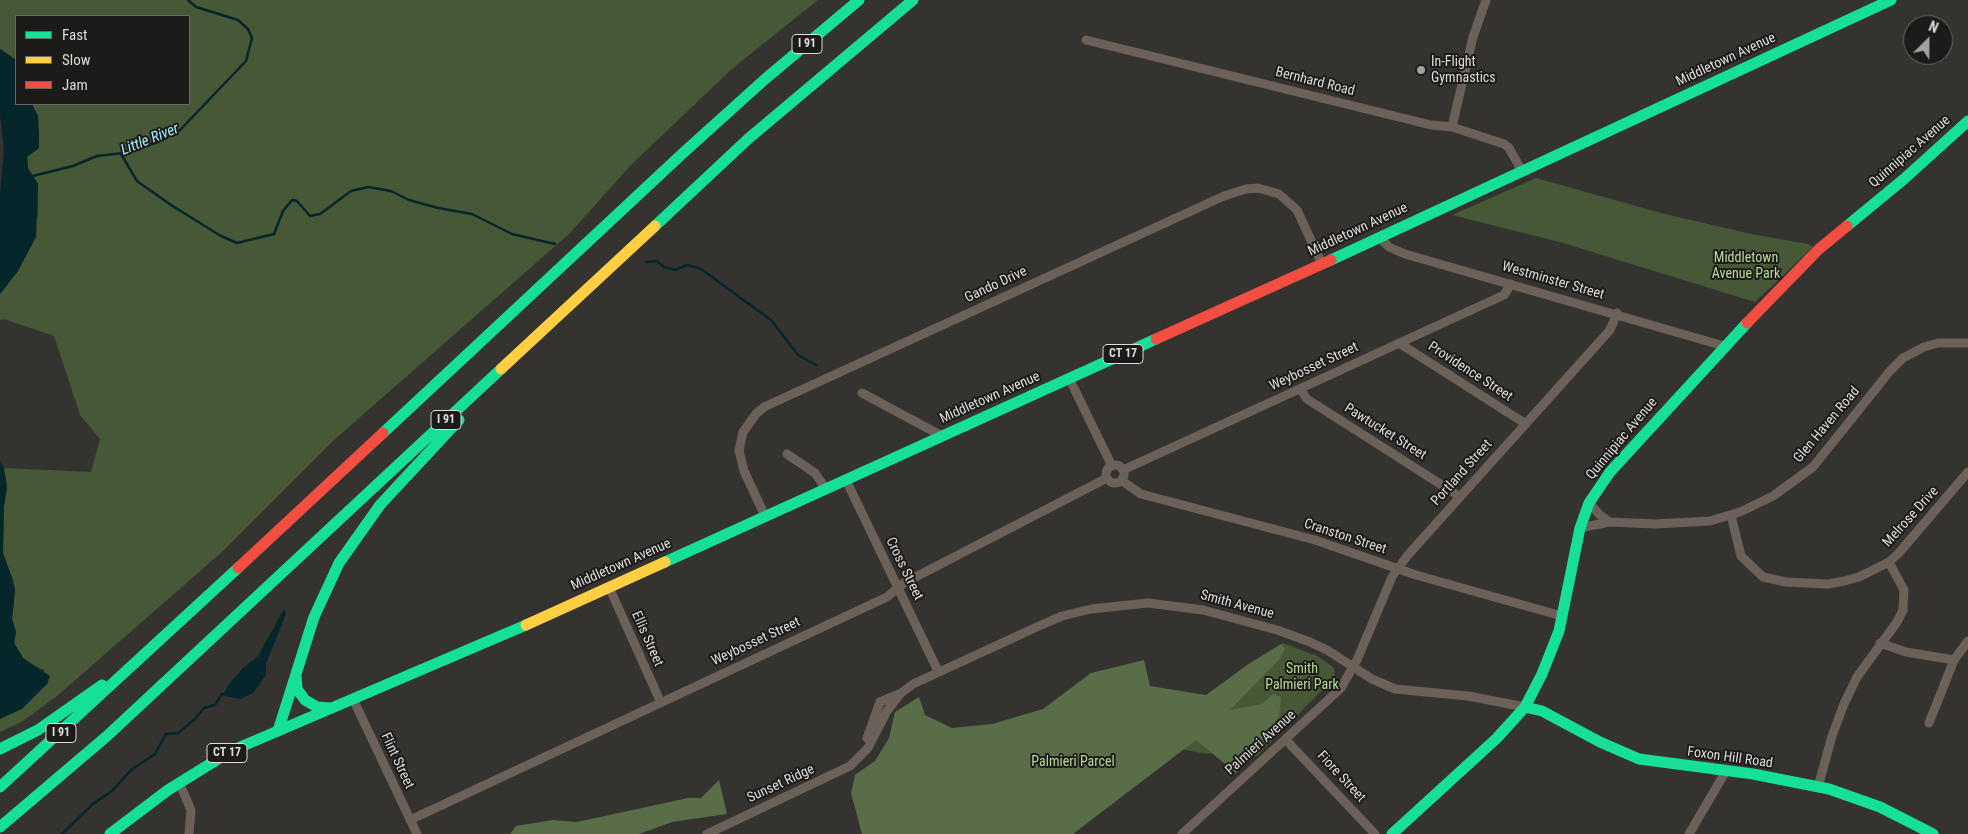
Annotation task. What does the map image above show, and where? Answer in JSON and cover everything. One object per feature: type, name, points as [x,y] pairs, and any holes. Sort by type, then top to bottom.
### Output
[{"type":"main road","name":"I 91","points":[[0,787],[120,678],[689,147],[859,0]]},
{"type":"main road","name":"I 91","points":[[0,827],[108,736],[748,140],[913,0]]},
{"type":"main road","name":"Middletown Avenue","points":[[110,834],[179,782],[224,755],[331,708],[416,674],[846,480],[1322,264],[1891,0]]},
{"type":"main road","name":"Quinnipiac Avenue","points":[[1392,834],[1490,744],[1525,707],[1551,654],[1562,616],[1580,528],[1589,503],[1610,472],[1724,346],[1819,250],[1904,179],[1968,121]]},
{"type":"main road","points":[[278,731],[319,605],[344,555],[391,492],[453,429],[468,400]]},
{"type":"main road","points":[[296,676],[297,690],[305,700],[314,706],[331,708]]},
{"type":"main road","points":[[0,749],[46,724],[91,691],[120,678]]},
{"type":"main road","name":"Foxon Hill Road","points":[[1525,707],[1542,711],[1616,750],[1639,759],[1664,764],[1726,771],[1818,787],[1868,802],[1933,834]]},
{"type":"street","points":[[1452,127],[1471,44],[1486,0]]},
{"type":"street","name":"Bernhard Road","points":[[1086,40],[1422,123],[1452,127],[1504,144],[1522,171]]},
{"type":"street","name":"Gando Drive","points":[[765,516],[744,471],[740,450],[743,432],[756,414],[764,407],[1215,200],[1246,189],[1269,190],[1279,194],[1297,210],[1322,264]]},
{"type":"street","name":"Westminster Street","points":[[1379,237],[1389,247],[1405,254],[1617,313],[1724,346]]},
{"type":"street","name":"Weybosset Street","points":[[1124,470],[1504,295],[1511,284]]},
{"type":"street","name":"Portland Street","points":[[1353,668],[1398,569],[1459,496],[1610,330],[1617,313]]},
{"type":"street","name":"Providence Street","points":[[1399,343],[1526,424]]},
{"type":"street","name":"Glen Haven Road","points":[[1580,528],[1610,522],[1700,522],[1731,515],[1773,496],[1813,467],[1890,371],[1904,358],[1924,347],[1938,343],[1968,343]]},
{"type":"street","points":[[1069,378],[1112,466]]},
{"type":"street","name":"Pawtucket Street","points":[[1300,389],[1307,399],[1459,496]]},
{"type":"street","points":[[862,393],[942,436]]},
{"type":"street","points":[[787,454],[815,473],[826,489]]},
{"type":"street","points":[[1112,466],[1120,466],[1124,470],[1122,481],[1114,483],[1107,478],[1106,472],[1112,466]]},
{"type":"street","name":"Melrose Drive","points":[[1731,515],[1741,556],[1763,577],[1774,580],[1828,584],[1859,578],[1890,562],[1935,513],[1968,472]]},
{"type":"street","name":"Weybosset Street","points":[[410,820],[887,597],[897,588],[1107,478]]},
{"type":"street","name":"Cross Street","points":[[846,480],[938,671]]},
{"type":"street","name":"Cranston Street","points":[[1122,481],[1141,494],[1315,540],[1398,569],[1562,616]]},
{"type":"street","points":[[1589,503],[1598,514],[1610,522]]},
{"type":"street","points":[[1818,787],[1832,736],[1844,704],[1857,677],[1897,622],[1903,610],[1904,590],[1890,562]]},
{"type":"street","name":"Ellis Street","points":[[609,587],[661,703]]},
{"type":"street","name":"Smith Avenue","points":[[938,671],[1062,616],[1091,609],[1148,603],[1204,610],[1277,630],[1319,645],[1353,668],[1395,689],[1468,696],[1525,707]]},
{"type":"street","points":[[1929,722],[1954,660],[1968,641]]},
{"type":"street","points":[[1880,643],[1906,652],[1954,660]]},
{"type":"street","name":"Palmieri Avenue","points":[[1182,834],[1341,688],[1353,668]]},
{"type":"street","name":"Sunset Ridge","points":[[707,834],[846,769],[863,754],[878,705],[882,700],[900,694],[938,671]]},
{"type":"street","name":"Flint Street","points":[[353,699],[417,834]]},
{"type":"street","name":"Fiore Street","points":[[1286,740],[1375,834]]},
{"type":"street","points":[[1689,834],[1726,771]]},
{"type":"street","points":[[179,782],[191,810],[190,834]]},
{"type":"green space","points":[[0,0],[818,0],[733,68],[632,164],[569,234],[334,440],[222,552],[57,696],[23,721],[0,732],[0,719],[22,708],[45,670],[33,666],[23,658],[14,643],[16,632],[12,619],[15,590],[3,553],[4,506],[7,487],[4,468],[91,472],[100,439],[80,415],[54,336],[4,319],[0,320],[0,294],[18,271],[38,216],[38,184],[28,168],[27,156],[39,147],[38,116],[32,105],[190,105],[190,15],[15,15],[15,59],[0,49]]},
{"type":"green space","name":"Middletown Avenue Park","points":[[1536,178],[1661,213],[1751,234],[1808,244],[1813,247],[1755,302],[1563,243],[1452,215]]},
{"type":"green space","name":"Smith Palmieri Park","points":[[1283,643],[1317,656],[1334,668],[1335,677],[1257,756],[1202,753],[1175,748],[978,834],[1208,697]]},
{"type":"green space","name":"Palmieri Parcel","points":[[1281,644],[1285,648],[1280,659],[1230,710],[1262,704],[1273,694],[1281,697],[1279,716],[1262,742],[1236,773],[1196,740],[1073,834],[862,834],[851,793],[855,775],[875,761],[889,738],[895,712],[919,697],[925,715],[952,728],[992,724],[1043,709],[1091,673],[1144,660],[1150,686],[1206,695],[1250,663]]},
{"type":"green space","points":[[719,780],[727,814],[672,822],[639,834],[510,834],[516,826],[553,820],[577,822],[688,798],[701,798]]},
{"type":"water","points":[[0,49],[15,59],[15,105],[32,105],[38,116],[39,148],[27,157],[28,168],[38,184],[36,237],[18,271],[0,294],[0,193],[4,150],[0,116]]},
{"type":"water","points":[[0,461],[4,468],[7,487],[4,506],[3,553],[15,590],[12,619],[16,632],[14,643],[23,658],[50,676],[47,684],[22,709],[0,719]]},
{"type":"water","points":[[284,609],[286,614],[266,664],[266,675],[254,692],[241,699],[225,696],[224,693],[228,685],[243,668],[258,656]]},
{"type":"waterway","name":"Little River","points":[[29,177],[73,166],[97,156],[124,153],[158,142],[180,130],[246,61],[252,38],[248,29],[238,20],[196,7],[188,0]]},
{"type":"waterway","points":[[121,154],[137,181],[171,205],[221,236],[237,243],[274,234],[283,211],[292,200],[297,201],[310,216],[320,214],[351,191],[368,187],[391,191],[409,200],[438,208],[472,214],[512,234],[555,244]]},
{"type":"waterway","points":[[646,262],[657,261],[664,267],[675,270],[687,265],[701,269],[771,320],[798,355],[816,365]]},
{"type":"waterway","points":[[62,834],[93,804],[113,790],[131,770],[155,754],[166,734],[178,733],[195,719],[204,708],[215,705],[222,694],[228,695]]},
{"type":"traffic: fast","points":[[383,433],[682,154],[764,80],[859,0]]},
{"type":"traffic: fast","points":[[655,226],[748,139],[913,0]]},
{"type":"traffic: fast","points":[[1331,260],[1891,0]]},
{"type":"traffic: fast","points":[[1847,226],[1904,179],[1968,121]]},
{"type":"traffic: fast","points":[[1392,834],[1497,738],[1525,707],[1542,674],[1559,631],[1580,528],[1589,503],[1610,472],[1747,323]]},
{"type":"traffic: fast","points":[[665,562],[1156,339]]},
{"type":"traffic: fast","points":[[0,827],[107,736],[501,369]]},
{"type":"traffic: fast","points":[[278,731],[314,617],[339,563],[380,505],[459,420]]},
{"type":"traffic: fast","points":[[0,787],[238,568]]},
{"type":"traffic: fast","points":[[110,834],[168,790],[231,751],[526,625]]},
{"type":"traffic: fast","points":[[296,676],[297,689],[305,700],[317,707],[331,708]]},
{"type":"traffic: fast","points":[[0,749],[38,730],[102,685]]},
{"type":"traffic: fast","points":[[1525,707],[1542,711],[1600,742],[1639,759],[1753,774],[1829,789],[1880,807],[1933,834]]},
{"type":"traffic: slow","points":[[501,369],[655,226]]},
{"type":"traffic: slow","points":[[526,625],[665,562]]},
{"type":"traffic: jam","points":[[1747,323],[1819,249],[1847,226]]},
{"type":"traffic: jam","points":[[1156,339],[1331,260]]},
{"type":"traffic: jam","points":[[238,568],[383,433]]},
{"type":"place","name":"In-Flight Gymnastics","points":[[1421,70]]}]
